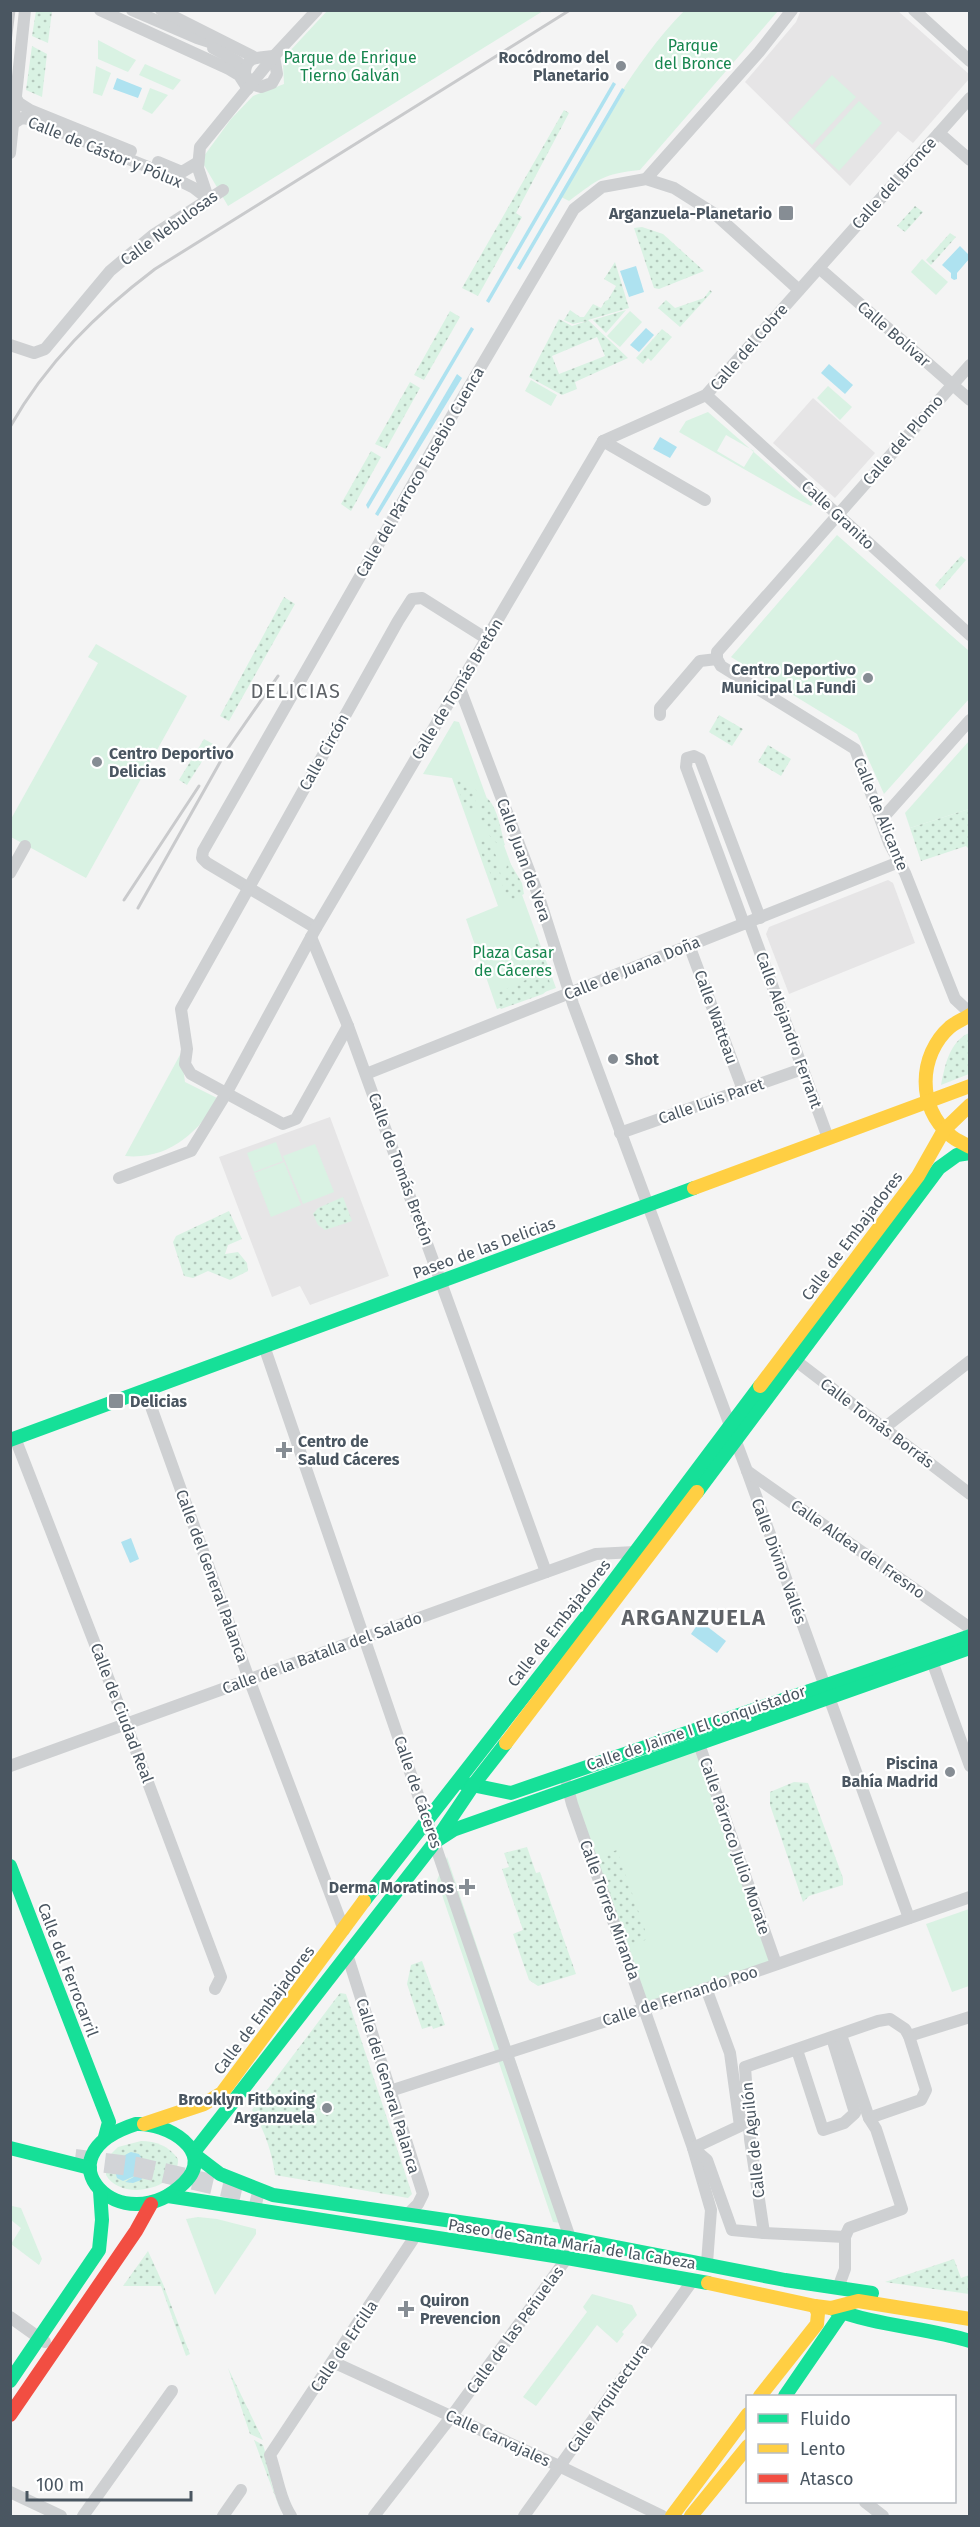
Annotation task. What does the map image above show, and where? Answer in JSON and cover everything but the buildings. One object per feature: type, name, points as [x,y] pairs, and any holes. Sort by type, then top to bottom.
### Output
[{"type":"main road","points":[[969,1014],[953,1023],[940,1035],[928,1059],[924,1085],[927,1102],[944,1131],[969,1147]]},
{"type":"main road","name":"Paseo de las Delicias","points":[[13,1439],[969,1086]]},
{"type":"main road","name":"Calle de Embajadores","points":[[194,2154],[435,1842],[474,1784],[594,1630],[736,1440],[790,1357],[918,1176],[944,1131],[969,1105]]},
{"type":"main road","name":"Calle de Embajadores","points":[[140,2124],[204,2103],[222,2093],[427,1818],[635,1552],[730,1425],[790,1357],[939,1168],[957,1155],[969,1153]]},
{"type":"main road","name":"Calle de Jaime I El Conquistador","points":[[474,1784],[491,1790],[511,1793],[969,1636]]},
{"type":"main road","name":"Calle de Jaime I El Conquistador","points":[[435,1842],[453,1830],[969,1648]]},
{"type":"main road","points":[[446,1795],[462,1783],[474,1784]]},
{"type":"main road","name":"Calle del Ferrocarril","points":[[10,1866],[109,2122],[105,2137]]},
{"type":"main road","name":"Calle del Ferrocarril","points":[[96,2086],[117,2112],[140,2124]]},
{"type":"main road","points":[[10,2381],[99,2250],[102,2220],[100,2191],[91,2175],[92,2152],[105,2137],[118,2129],[140,2124],[161,2127],[175,2133],[194,2154],[191,2177],[183,2186],[151,2204],[122,2203],[100,2191]]},
{"type":"main road","points":[[10,2148],[90,2168]]},
{"type":"main road","name":"Paseo de Santa María de la Cabeza","points":[[194,2154],[220,2174],[273,2195],[570,2238],[708,2263],[785,2280],[969,2308]]},
{"type":"main road","name":"Paseo de Santa María de la Cabeza","points":[[168,2196],[567,2258],[693,2280],[815,2306],[838,2308],[858,2301],[870,2302],[969,2319]]},
{"type":"main road","points":[[10,2415],[140,2225],[151,2204]]},
{"type":"main road","points":[[786,2395],[838,2308],[833,2287]]},
{"type":"main road","points":[[762,2395],[817,2324],[819,2317],[815,2306]]},
{"type":"main road","points":[[838,2308],[880,2323],[968,2339]]},
{"type":"main road","points":[[867,2310],[968,2339]]},
{"type":"main road","points":[[672,2517],[746,2415]]},
{"type":"main road","points":[[691,2517],[746,2447]]},
{"type":"street","points":[[10,153],[25,10]]},
{"type":"street","points":[[100,10],[229,69],[248,82],[267,86],[274,80],[276,67],[274,56]]},
{"type":"street","points":[[132,10],[196,39],[238,62],[248,82]]},
{"type":"street","points":[[161,10],[254,57],[274,56],[317,10]]},
{"type":"street","points":[[646,179],[759,52],[792,10]]},
{"type":"street","points":[[914,10],[969,61]]},
{"type":"street","points":[[196,39],[225,47],[229,46]]},
{"type":"street","points":[[197,163],[200,147],[248,82],[246,65],[254,57]]},
{"type":"street","name":"Calle de Cástor y Pólux","points":[[16,98],[19,104],[30,110],[182,172],[197,163],[208,198]]},
{"type":"street","name":"Calle del Bronce","points":[[819,268],[969,98]]},
{"type":"street","name":"Calle de Cástor y Pólux","points":[[14,123],[22,118],[29,118],[168,175],[208,198]]},
{"type":"street","points":[[939,133],[969,160]]},
{"type":"street","name":"Calle del Párroco Eusebio Cuenca","points":[[314,933],[249,888],[204,861],[203,851],[446,426],[574,209],[602,187],[646,179],[674,188],[715,214],[799,290]]},
{"type":"street","name":"Calle Nebulosas","points":[[10,345],[34,353],[45,349],[110,272],[153,235],[223,190]]},
{"type":"street","name":"Calle del Cobre","points":[[603,441],[706,395],[819,268]]},
{"type":"street","name":"Calle Bolívar","points":[[819,268],[969,400]]},
{"type":"street","name":"Calle del Plomo","points":[[717,659],[717,652],[969,365]]},
{"type":"street","name":"Calle Granito","points":[[706,395],[969,635]]},
{"type":"street","points":[[603,441],[705,500]]},
{"type":"street","name":"Calle de Tomás Bretón","points":[[119,1179],[191,1151],[227,1092],[314,933],[603,441]]},
{"type":"street","name":"Calle Circón","points":[[249,888],[412,599],[422,598],[487,639]]},
{"type":"street","points":[[660,715],[660,708],[700,661],[717,659]]},
{"type":"street","name":"Calle de Alicante","points":[[717,659],[721,666],[855,749],[881,820],[955,999],[969,1014]]},
{"type":"street","name":"Calle Juan de Vera","points":[[459,686],[539,897],[570,993],[647,1205]]},
{"type":"street","points":[[881,820],[969,720]]},
{"type":"street","name":"Calle Alejandro Ferrant","points":[[751,921],[685,764],[687,758],[694,756],[700,759],[751,921],[828,1138]]},
{"type":"street","points":[[10,873],[25,846]]},
{"type":"street","name":"Calle de Juana Doña","points":[[366,1074],[899,862]]},
{"type":"street","points":[[249,888],[181,1009],[187,1049],[185,1064],[191,1074],[283,1124],[296,1119],[348,1026]]},
{"type":"street","name":"Calle de Tomás Bretón","points":[[314,933],[546,1572]]},
{"type":"street","name":"Calle Watteau","points":[[689,945],[742,1090]]},
{"type":"street","name":"Calle de Alicante","points":[[953,1023],[955,999]]},
{"type":"street","name":"Calle Luis Paret","points":[[620,1133],[802,1069]]},
{"type":"street","name":"Calle Divino Vallés","points":[[647,1205],[736,1440],[909,1918]]},
{"type":"street","name":"Calle de Cáceres","points":[[264,1346],[570,2238]]},
{"type":"street","name":"Calle Tomás Borrás","points":[[790,1357],[969,1494]]},
{"type":"street","points":[[884,1428],[969,1360]]},
{"type":"street","name":"Calle del General Palanca","points":[[145,1390],[249,1679],[344,1930]]},
{"type":"street","name":"Calle de Ciudad Real","points":[[13,1439],[109,1679],[221,1977],[215,1989]]},
{"type":"street","name":"Calle Aldea del Fresno","points":[[747,1471],[969,1628]]},
{"type":"street","name":"Calle de la Batalla del Salado","points":[[10,1766],[596,1554],[635,1552]]},
{"type":"street","points":[[942,1645],[932,1661],[969,1767]]},
{"type":"street","name":"Calle Párroco Julio Morate","points":[[686,1732],[693,1736],[699,1744],[776,1964]]},
{"type":"street","name":"Calle Torres Miranda","points":[[570,1773],[567,1791],[645,2007],[693,2148],[711,2210],[708,2263]]},
{"type":"street","name":"Calle de Fernando Poo","points":[[390,2091],[706,1988],[969,1898]]},
{"type":"street","name":"Calle del General Palanca","points":[[347,1954],[423,2194],[418,2204],[409,2213]]},
{"type":"street","points":[[706,1988],[730,2054],[740,2126],[693,2148],[707,2160],[732,2230],[845,2237]]},
{"type":"street","points":[[869,2118],[921,2100],[927,2090],[909,2036],[969,2017]]},
{"type":"street","name":"Calle de Aguilón","points":[[764,2233],[750,2139],[745,2067],[878,2021],[890,2019],[905,2029],[909,2036]]},
{"type":"street","points":[[797,2050],[822,2130],[844,2123],[855,2113],[836,2036]]},
{"type":"street","points":[[833,2287],[845,2269],[845,2237],[849,2228],[902,2209],[876,2129],[869,2118],[836,2036]]},
{"type":"street","name":"Calle de Ercilla","points":[[291,2517],[283,2503],[281,2488],[270,2455],[416,2235]]},
{"type":"street","points":[[567,2258],[570,2238]]},
{"type":"street","name":"Calle de las Peñuelas","points":[[374,2517],[451,2417],[567,2258]]},
{"type":"street","name":"Calle Arquitectura","points":[[524,2517],[693,2280]]},
{"type":"street","points":[[10,2317],[55,2350]]},
{"type":"street","name":"Calle Carvajales","points":[[333,2362],[559,2466],[662,2517]]},
{"type":"street","points":[[84,2517],[172,2391]]},
{"type":"street","points":[[223,2517],[241,2490]]},
{"type":"street","points":[[10,2492],[62,2517]]},
{"type":"shaded area","points":[[801,10],[898,11],[970,75],[969,79],[913,143],[898,131],[850,186],[745,82],[796,22]]},
{"type":"shaded area","points":[[813,398],[875,453],[835,498],[773,443]]},
{"type":"shaded area","points":[[888,880],[893,883],[915,943],[789,994],[766,934],[769,927]]},
{"type":"shaded area","points":[[330,1117],[389,1276],[310,1305],[300,1286],[272,1297],[219,1157]]},
{"type":"green space","points":[[36,11],[52,11],[48,43],[32,36]]},
{"type":"green space","name":"Parque de Enrique Tierno Galván","points":[[327,11],[543,11],[228,206],[201,160],[231,119],[253,96],[284,84],[283,62],[289,52]]},
{"type":"green space","name":"Parque del Bronce","points":[[684,11],[778,11],[640,170],[617,173],[602,179],[569,201],[559,196],[632,76],[648,53]]},
{"type":"green space","points":[[98,40],[136,60],[128,72],[98,59]]},
{"type":"green space","points":[[32,46],[47,54],[42,97],[26,90]]},
{"type":"green space","points":[[145,64],[181,80],[173,90],[139,75]]},
{"type":"green space","points":[[96,66],[111,73],[102,96],[93,93]]},
{"type":"green space","points":[[832,75],[856,97],[812,145],[788,123]]},
{"type":"green space","points":[[150,88],[168,95],[152,114],[142,109]]},
{"type":"green space","points":[[859,101],[882,123],[839,171],[815,149]]},
{"type":"green space","points":[[564,110],[569,113],[516,213],[522,217],[478,296],[462,288]]},
{"type":"green space","points":[[915,206],[923,212],[905,232],[897,226]]},
{"type":"green space","points":[[642,227],[663,234],[704,271],[659,289],[654,288],[634,228]]},
{"type":"green space","points":[[950,233],[956,237],[931,265],[926,260]]},
{"type":"green space","points":[[922,259],[948,282],[936,295],[911,272]]},
{"type":"green space","points":[[615,262],[629,308],[588,320],[628,358],[575,382],[577,389],[562,395],[529,377],[559,319],[572,326],[587,321],[573,324],[564,320],[570,310],[584,317],[593,304],[601,308],[608,300],[616,286],[604,279]],"holes":[[[597,337],[605,356],[559,374],[552,356]]]},
{"type":"green space","points":[[710,290],[712,292],[680,327],[658,308],[666,300],[675,308],[704,298]]},
{"type":"green space","points":[[626,310],[606,333],[593,320]]},
{"type":"green space","points":[[450,311],[460,317],[424,380],[414,375]]},
{"type":"green space","points":[[630,311],[642,322],[620,347],[607,336]]},
{"type":"green space","points":[[662,329],[672,337],[651,361],[648,358],[643,364],[636,358]]},
{"type":"green space","points":[[531,380],[557,395],[551,406],[525,391]]},
{"type":"green space","points":[[410,382],[420,388],[386,449],[375,444]]},
{"type":"green space","points":[[828,386],[852,407],[840,420],[817,398]]},
{"type":"green space","points":[[708,412],[750,449],[726,435],[717,451],[744,467],[753,452],[813,504],[811,506],[793,497],[679,432],[686,421]]},
{"type":"green space","points":[[371,451],[381,457],[351,511],[341,504]]},
{"type":"green space","name":"Centro Deportivo Municipal La Fundi","points":[[837,535],[969,651],[969,699],[884,794],[857,734],[731,657]]},
{"type":"green space","points":[[961,556],[966,560],[940,590],[935,585]]},
{"type":"green space","points":[[284,597],[295,604],[229,721],[220,716]]},
{"type":"green space","name":"Centro Deportivo Delicias","points":[[96,644],[187,696],[86,878],[11,837],[11,819],[98,663],[88,657]]},
{"type":"green space","points":[[719,715],[743,729],[732,746],[709,732]]},
{"type":"green space","name":"Plaza Casar de Cáceres","points":[[454,721],[459,722],[556,988],[497,1009],[466,919],[498,906],[452,778],[423,774]]},
{"type":"green space","points":[[204,739],[213,744],[187,785],[179,780]]},
{"type":"green space","points":[[969,741],[969,809],[910,828],[905,813]]},
{"type":"green space","points":[[768,745],[791,759],[781,776],[758,762]]},
{"type":"green space","points":[[457,774],[477,791],[473,815],[462,798],[455,777]]},
{"type":"green space","points":[[487,798],[499,820],[505,845],[501,847],[486,831],[480,818],[482,805]]},
{"type":"green space","points":[[969,809],[969,849],[966,846],[921,861],[910,828]]},
{"type":"green space","points":[[480,839],[490,846],[498,861],[501,879],[495,883],[479,849]]},
{"type":"green space","points":[[510,863],[522,883],[524,894],[512,900],[504,895],[502,889],[507,865]]},
{"type":"green space","points":[[533,942],[539,945],[551,987],[543,994],[501,1009],[498,1005],[497,993],[537,975],[530,947]]},
{"type":"green space","points":[[969,1033],[969,1074],[941,1085],[952,1048]]},
{"type":"green space","points":[[181,1053],[185,1082],[219,1099],[201,1123],[180,1142],[155,1154],[125,1156]]},
{"type":"green space","points":[[276,1142],[283,1161],[254,1172],[247,1153]]},
{"type":"green space","points":[[315,1144],[334,1192],[303,1204],[283,1156]]},
{"type":"green space","points":[[284,1162],[301,1205],[271,1217],[254,1173]]},
{"type":"green space","points":[[343,1197],[352,1221],[325,1230],[318,1225],[313,1214],[318,1208]]},
{"type":"green space","points":[[229,1211],[242,1239],[228,1245],[225,1254],[238,1252],[247,1263],[248,1271],[230,1280],[208,1271],[193,1278],[184,1276],[173,1242],[176,1236]]},
{"type":"green space","points":[[699,1744],[776,1964],[645,2008],[567,1791]]},
{"type":"green space","points":[[794,1782],[808,1783],[843,1878],[843,1885],[809,1896],[803,1902],[770,1805],[770,1792]]},
{"type":"green space","points":[[527,1847],[536,1873],[540,1872],[576,1974],[538,1986],[529,1980],[513,1934],[523,1930],[502,1869],[509,1867],[504,1853]]},
{"type":"green space","points":[[617,1850],[648,1939],[628,1946],[597,1857]]},
{"type":"green space","points":[[447,1857],[570,2224],[553,2222],[437,1880]]},
{"type":"green space","points":[[969,1909],[969,1986],[952,1992],[926,1924]]},
{"type":"green space","points":[[422,1961],[445,2025],[433,2029],[432,2026],[422,2029],[407,1984],[411,1965]]},
{"type":"green space","points":[[340,1993],[346,1994],[412,2194],[408,2198],[275,2175],[267,2141],[252,2110]]},
{"type":"green space","points":[[141,2141],[157,2143],[171,2151],[178,2159],[176,2169],[170,2178],[149,2188],[136,2190],[114,2184],[106,2175],[106,2159],[118,2147]]},
{"type":"green space","points":[[12,2206],[21,2208],[42,2259],[39,2265],[11,2244],[21,2228],[11,2220]]},
{"type":"green space","points":[[198,2217],[217,2219],[256,2229],[256,2234],[215,2295],[186,2219]]},
{"type":"green space","points":[[148,2251],[190,2354],[186,2356],[161,2286],[123,2286]]},
{"type":"green space","points":[[954,2259],[961,2278],[969,2275],[969,2294],[885,2282]]},
{"type":"green space","points":[[592,2294],[632,2305],[637,2315],[622,2332],[624,2334],[617,2343],[597,2325],[536,2406],[523,2397],[587,2312],[583,2307]]},
{"type":"green space","points":[[228,2368],[263,2440],[250,2434]]},
{"type":"green space","points":[[254,2440],[263,2445],[273,2477],[271,2482],[281,2512]]},
{"type":"water","points":[[117,78],[142,88],[138,98],[113,89]]},
{"type":"water","points":[[613,82],[616,84],[489,303],[486,301]]},
{"type":"water","points":[[622,88],[625,90],[520,270],[517,268]]},
{"type":"water","points":[[960,246],[969,255],[969,259],[957,273],[957,279],[954,280],[951,278],[951,273],[942,265]]},
{"type":"water","points":[[636,266],[644,292],[629,297],[620,271]]},
{"type":"water","points":[[471,327],[474,329],[368,509],[366,505]]},
{"type":"water","points":[[646,328],[654,335],[639,352],[630,345]]},
{"type":"water","points":[[829,364],[853,385],[845,394],[821,373]]},
{"type":"water","points":[[457,374],[462,378],[378,516],[375,514]]},
{"type":"water","points":[[660,437],[677,447],[670,458],[653,449]]},
{"type":"water","points":[[131,1538],[139,1559],[130,1563],[121,1542]]},
{"type":"water","points":[[700,1621],[726,1641],[717,1653],[691,1634]]},
{"type":"water","points":[[131,2152],[139,2154],[145,2169],[141,2180],[133,2183],[125,2182],[137,2175],[123,2181],[117,2178],[116,2174],[119,2162]]},
{"type":"tunnel","points":[[75,2159],[137,2167],[264,2196]]},
{"type":"tunnel","points":[[491,2236],[554,2246]]},
{"type":"railway","points":[[10,42],[14,10]]},
{"type":"railway","points":[[10,427],[56,360],[74,340],[113,303],[155,269],[570,10]]},
{"type":"railway","points":[[138,908],[228,748],[278,676]]},
{"type":"railway","points":[[124,900],[199,786]]},
{"type":"traffic: fast","points":[[697,1492],[939,1168],[957,1155],[970,1153]]},
{"type":"traffic: fast","points":[[10,1440],[694,1188]]},
{"type":"traffic: fast","points":[[364,1901],[600,1599],[760,1386]]},
{"type":"traffic: fast","points":[[462,1783],[511,1793],[970,1636]]},
{"type":"traffic: fast","points":[[436,1841],[453,1830],[970,1648]]},
{"type":"traffic: fast","points":[[194,2152],[435,1842],[474,1784],[506,1743]]},
{"type":"traffic: fast","points":[[10,1866],[109,2122],[105,2137]]},
{"type":"traffic: fast","points":[[136,2124],[161,2128],[173,2133],[184,2141],[195,2160],[193,2171],[184,2183],[160,2199],[136,2204],[115,2200],[99,2188],[90,2173],[92,2155],[107,2138],[136,2124]]},
{"type":"traffic: fast","points":[[10,2148],[90,2168]]},
{"type":"traffic: fast","points":[[195,2155],[220,2174],[273,2195],[570,2238],[785,2280],[872,2293]]},
{"type":"traffic: fast","points":[[10,2381],[99,2250],[102,2220],[100,2191]]},
{"type":"traffic: fast","points":[[168,2196],[567,2258],[708,2283]]},
{"type":"traffic: fast","points":[[831,2308],[865,2319],[970,2341]]},
{"type":"traffic: fast","points":[[786,2395],[842,2313]]},
{"type":"traffic: slow","points":[[970,1015],[950,1027],[939,1039],[927,1066],[926,1081],[927,1096],[939,1124],[952,1137],[970,1147]]},
{"type":"traffic: slow","points":[[694,1188],[970,1086]]},
{"type":"traffic: slow","points":[[760,1386],[918,1176],[944,1130],[970,1105]]},
{"type":"traffic: slow","points":[[506,1743],[697,1492]]},
{"type":"traffic: slow","points":[[144,2124],[204,2104],[222,2093],[364,1901]]},
{"type":"traffic: slow","points":[[708,2283],[815,2306],[831,2308],[858,2301],[970,2319]]},
{"type":"traffic: slow","points":[[761,2395],[817,2324],[818,2313],[815,2306]]},
{"type":"traffic: slow","points":[[672,2516],[746,2417]]},
{"type":"traffic: slow","points":[[691,2516],[746,2448]]},
{"type":"traffic: jam","points":[[10,2415],[136,2231],[151,2204]]},
{"type":"place","name":"Rocódromo del Planetario","points":[[621,66]]},
{"type":"place","name":"Arganzuela-Planetario","points":[[786,213]]},
{"type":"place","name":"Centro Deportivo Municipal La Fundi","points":[[868,678]]},
{"type":"place","name":"Centro Deportivo Delicias","points":[[97,762]]},
{"type":"place","name":"Shot","points":[[613,1059]]},
{"type":"place","name":"Delicias","points":[[116,1401]]},
{"type":"place","name":"Centro de Salud Cáceres","points":[[284,1450]]},
{"type":"place","name":"Piscina Bahía Madrid","points":[[950,1772]]},
{"type":"place","name":"Derma Moratinos","points":[[467,1887]]},
{"type":"place","name":"Brooklyn Fitboxing Arganzuela","points":[[327,2108]]},
{"type":"place","name":"Quiron Prevencion","points":[[406,2309]]},
{"type":"district","name":"DELICIAS","points":[[296,691]]},
{"type":"district","name":"ARGANZUELA","points":[[694,1617]]}]
